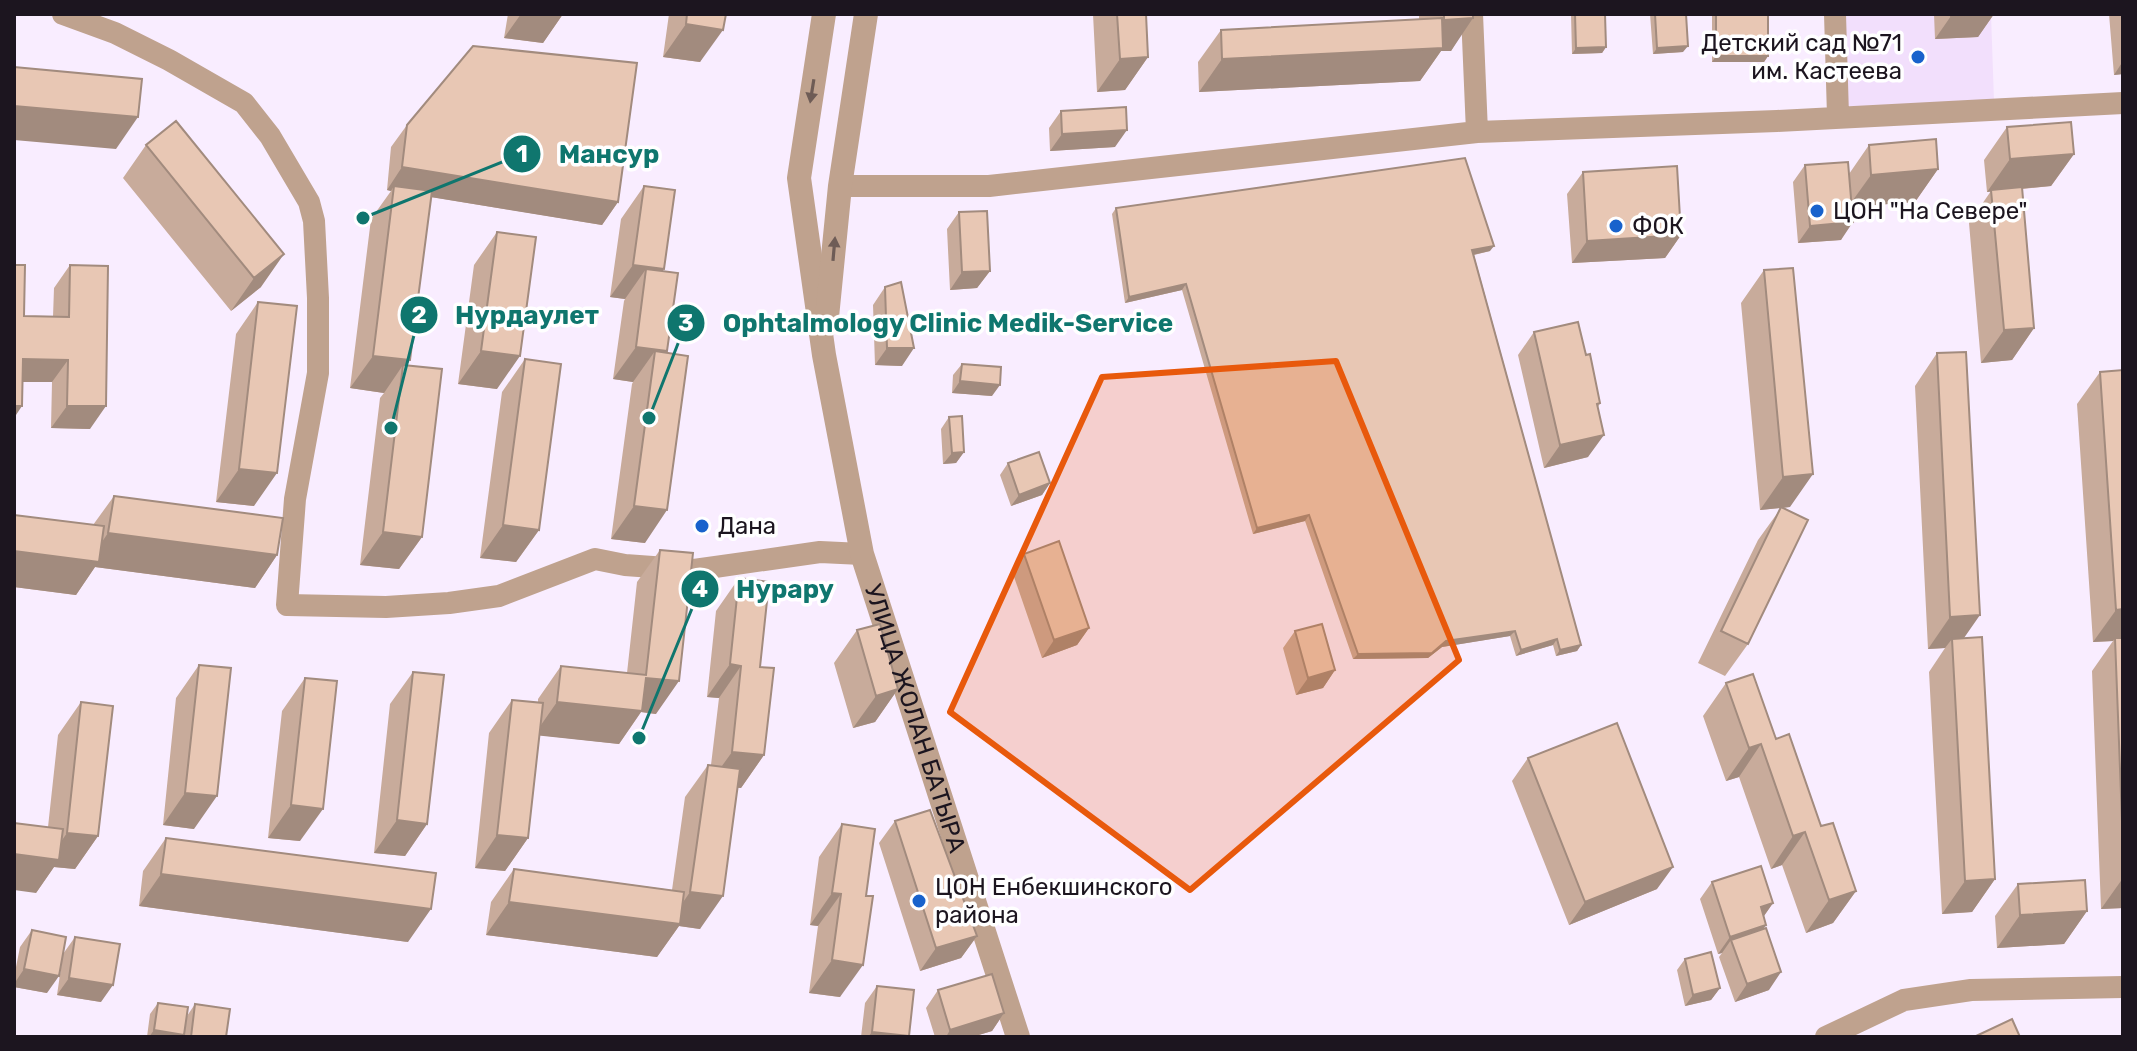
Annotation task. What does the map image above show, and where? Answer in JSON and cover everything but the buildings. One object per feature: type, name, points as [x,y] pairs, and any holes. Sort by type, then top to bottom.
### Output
[{"type":"street","points":[[63,14],[128,40],[244,103],[270,136],[309,202],[315,237],[318,373],[295,499],[287,605],[386,607],[474,600],[499,596],[595,559],[625,565],[694,570],[820,552],[862,554]]},
{"type":"street","name":"УЛИЦА ЖОЛАН БАТЫРА","points":[[824,14],[799,178],[824,355],[862,554],[1018,1037]]},
{"type":"street","points":[[824,355],[840,186],[866,14]]},
{"type":"street","points":[[1472,14],[1477,132]]},
{"type":"street","points":[[1835,14],[1838,116]]},
{"type":"street","points":[[840,186],[989,186],[1477,132],[1777,121],[2123,103]]},
{"type":"street","points":[[1826,1037],[1904,1000],[1971,990],[2123,987]]},
{"type":"highlighted area","points":[[1336,361],[1459,660],[1190,890],[950,712],[1102,377]]},
{"type":"shaded area","name":"Детский сад №71 им. Кастеева","points":[[1842,14],[1991,14],[1994,101],[1845,116]]},
{"type":"place","name":"Детский сад №71 им. Кастеева","points":[[1918,57]]},
{"type":"place","name":"ЦОН \"На Севере\"","points":[[1817,211]]},
{"type":"place","name":"Мансур","points":[[363,218]]},
{"type":"place","name":"ФОК","points":[[1616,226]]},
{"type":"place","name":"Ophtalmology Clinic Medik-Service","points":[[649,418]]},
{"type":"place","name":"Нурдаулет","points":[[391,428]]},
{"type":"place","name":"Дана","points":[[702,526]]},
{"type":"place","name":"Нурару","points":[[639,738]]},
{"type":"place","name":"ЦОН Енбекшинского района","points":[[919,901]]}]
